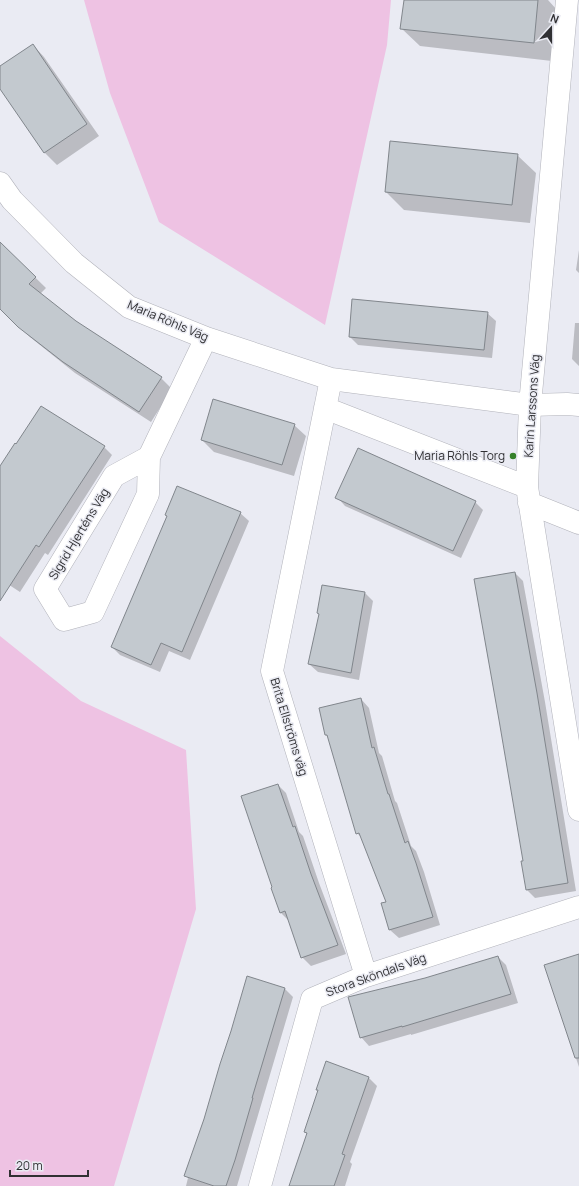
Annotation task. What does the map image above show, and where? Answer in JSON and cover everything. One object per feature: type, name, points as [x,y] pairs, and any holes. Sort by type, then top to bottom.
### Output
[{"type":"street","name":"Karin Larssons Väg","points":[[567,0],[530,405],[528,495],[579,810]]},
{"type":"street","name":"Maria Röhls Väg","points":[[0,182],[12,200],[74,263],[129,306],[206,338],[331,378]]},
{"type":"street","name":"Sigrid Hjerténs Väg","points":[[149,458],[114,476],[45,589],[64,620],[93,612],[148,494],[149,458],[206,338]]},
{"type":"street","points":[[331,378],[530,405],[579,405]]},
{"type":"street","name":"Brita Ellströms väg","points":[[331,378],[272,671],[366,976]]},
{"type":"street","points":[[325,408],[528,495],[579,523]]},
{"type":"street","name":"Stora Sköndals Väg","points":[[260,1186],[312,999],[366,976],[579,907]]},
{"type":"shaded area","points":[[84,0],[391,0],[387,45],[325,325],[159,222],[110,93]]},
{"type":"shaded area","points":[[0,636],[81,701],[186,750],[196,909],[114,1186],[0,1186]]},
{"type":"building","points":[[404,0],[538,0],[534,43],[400,29]]},
{"type":"building","points":[[33,44],[87,124],[44,153],[0,89],[0,66]]},
{"type":"building","points":[[390,141],[518,154],[512,205],[385,192]]},
{"type":"building","points":[[0,242],[36,277],[29,284],[76,321],[162,377],[139,412],[63,362],[18,327],[0,309]]},
{"type":"building","points":[[352,299],[488,312],[484,350],[349,337]]},
{"type":"building","points":[[213,399],[295,424],[282,465],[201,440]]},
{"type":"building","points":[[41,406],[105,446],[39,547],[36,545],[0,601],[0,466]]},
{"type":"building","points":[[358,448],[476,501],[453,551],[335,498]]},
{"type":"building","points":[[177,486],[241,512],[182,652],[161,643],[151,665],[111,647],[167,516],[165,515]]},
{"type":"building","points":[[515,572],[537,693],[568,883],[526,890],[521,861],[523,861],[474,579]]},
{"type":"building","points":[[322,585],[365,592],[351,673],[308,664],[319,614],[317,613]]},
{"type":"building","points":[[361,698],[372,748],[374,747],[405,843],[408,841],[416,863],[433,917],[389,930],[381,903],[386,902],[359,833],[356,834],[327,735],[325,735],[319,708]]},
{"type":"building","points":[[278,784],[293,827],[295,826],[311,874],[338,945],[301,958],[285,911],[280,913],[241,796]]},
{"type":"building","points":[[579,954],[579,1058],[575,1058],[544,965]]},
{"type":"building","points":[[498,956],[511,994],[360,1038],[348,997],[425,978]]},
{"type":"building","points":[[247,976],[285,988],[235,1160],[226,1186],[214,1186],[184,1176],[204,1119]]},
{"type":"building","points":[[326,1061],[369,1077],[342,1154],[345,1155],[334,1186],[289,1186],[307,1133],[304,1132]]},
{"type":"place","name":"Maria Röhls Torg","points":[[513,456]]}]
